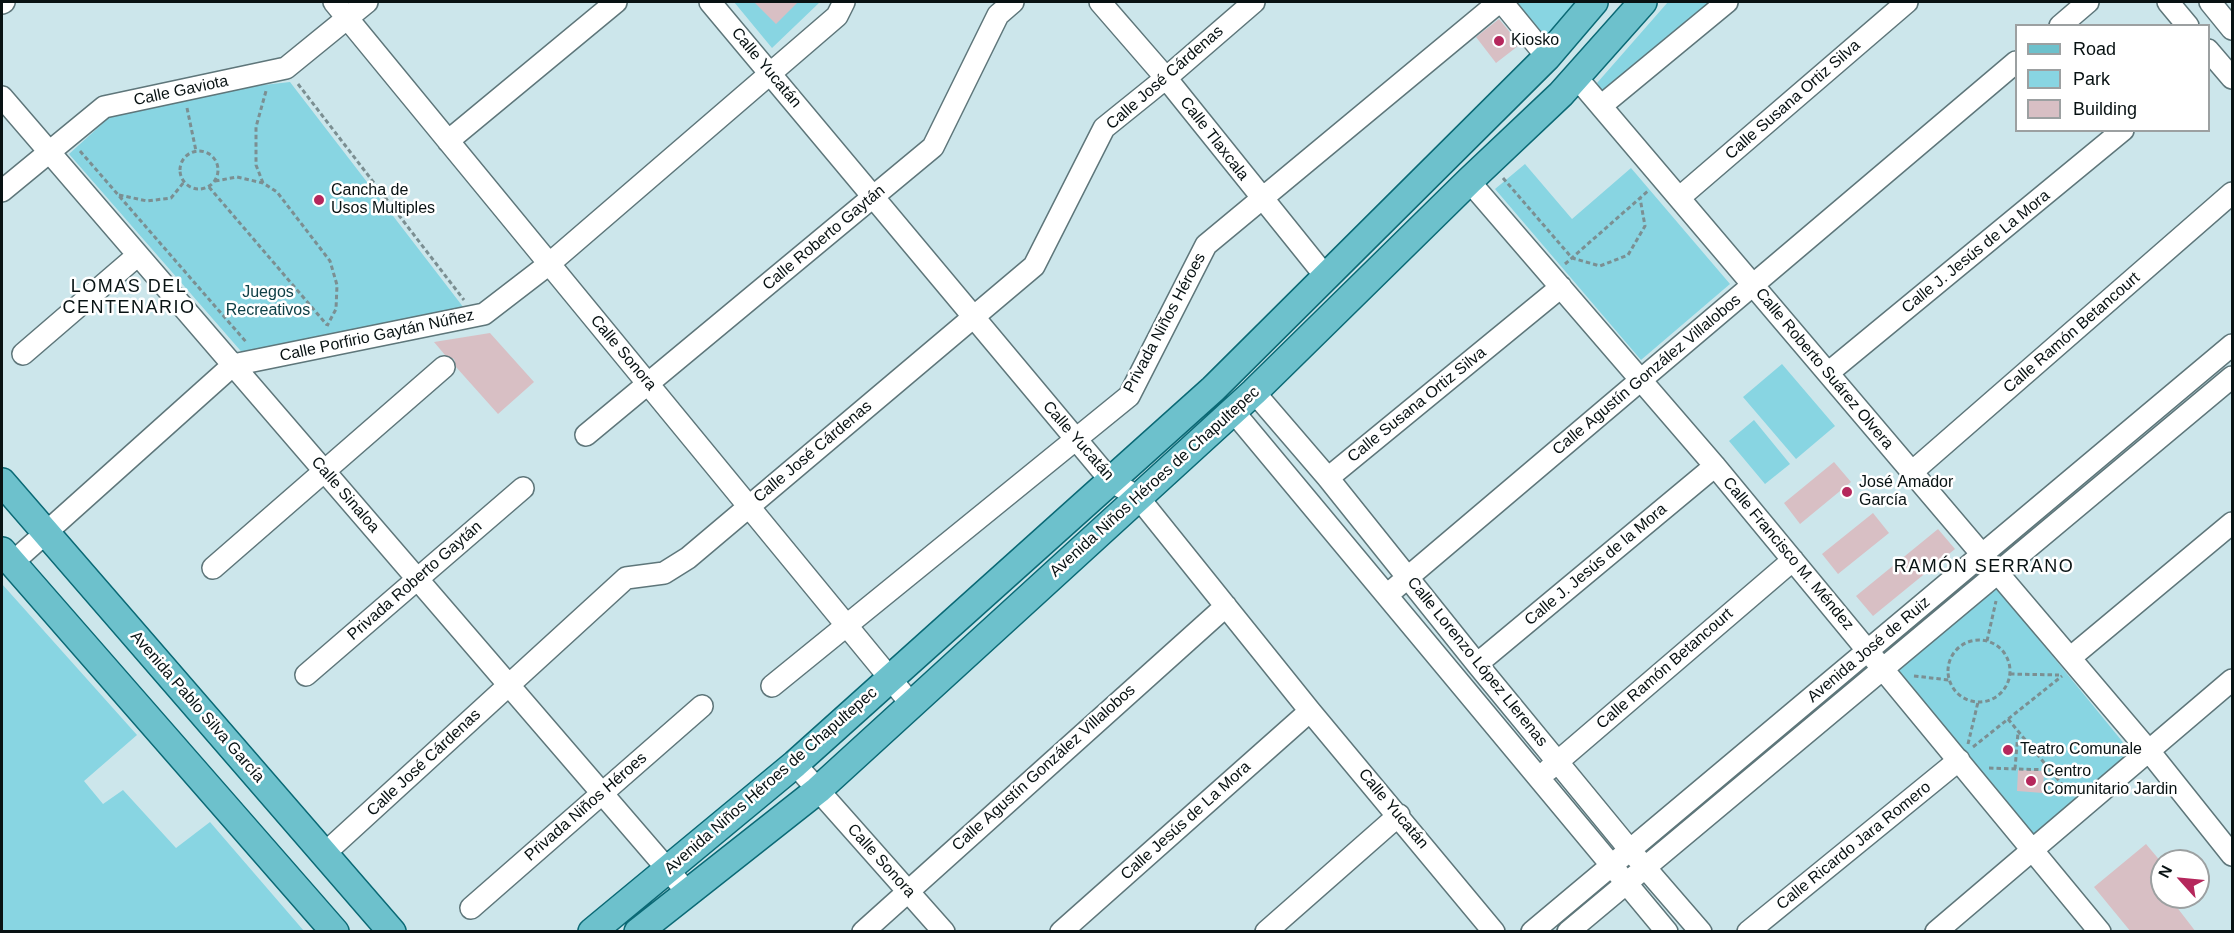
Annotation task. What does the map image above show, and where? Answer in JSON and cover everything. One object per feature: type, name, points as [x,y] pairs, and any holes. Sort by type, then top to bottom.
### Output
[{"type":"main road","name":"Avenida Niños Héroes de Chapultepec","points":[[592,932],[795,764],[1214,389],[1547,57],[1594,2]]},
{"type":"main road","name":"Avenida Niños Héroes de Chapultepec","points":[[638,932],[818,790],[1254,393],[1577,78],[1643,2]]},
{"type":"main road","name":"Avenida Pablo Silva García","points":[[2,482],[392,932]]},
{"type":"main road","points":[[7,557],[335,932]]},
{"type":"street","name":"Calle Sonora","points":[[334,2],[912,705]]},
{"type":"street","name":"Calle Gaviota","points":[[2,191],[104,107],[281,69],[367,2]]},
{"type":"street","points":[[448,141],[616,2]]},
{"type":"street","name":"Calle Yucatán","points":[[710,2],[1111,481],[1138,497],[1310,711],[1399,815],[1494,932]]},
{"type":"street","name":"Calle Porfirio Gaytán Núñez","points":[[232,365],[484,314],[549,264],[837,16],[844,2]]},
{"type":"street","name":"Calle Roberto Gaytán","points":[[586,435],[933,147],[998,15],[1013,2]]},
{"type":"street","name":"Calle Tlaxcala","points":[[1100,2],[1166,78],[1326,277]]},
{"type":"street","name":"Calle José Cárdenas","points":[[324,854],[626,578],[664,573],[688,558],[1034,266],[1104,128],[1254,2]]},
{"type":"street","points":[[1501,2],[1547,57]]},
{"type":"street","name":"Privada Niños Héroes","points":[[772,686],[1129,396],[1206,245],[1501,2]]},
{"type":"street","points":[[1601,106],[1727,2]]},
{"type":"street","name":"Calle Susana Ortiz Silva","points":[[1679,198],[1907,2]]},
{"type":"street","points":[[2062,24],[2088,2]]},
{"type":"street","points":[[2168,2],[2186,24]]},
{"type":"street","points":[[2210,2],[2232,29]]},
{"type":"street","points":[[2210,55],[2232,78]]},
{"type":"street","name":"Calle Agustín González Villalobos","points":[[1387,595],[2015,63]]},
{"type":"street","name":"Calle Roberto Suárez Olvera","points":[[1577,78],[2229,845]]},
{"type":"street","name":"Calle Sinaloa","points":[[2,97],[688,893]]},
{"type":"street","name":"Calle J. Jesús de La Mora","points":[[1828,373],[2121,132]]},
{"type":"street","name":"Calle Francisco M. Méndez","points":[[1469,182],[1714,466],[2100,932]]},
{"type":"street","name":"Calle Ramón Betancourt","points":[[1912,472],[2232,193]]},
{"type":"street","points":[[23,354],[138,255]]},
{"type":"street","name":"Calle Susana Ortiz Silva","points":[[1328,478],[1561,287]]},
{"type":"street","name":"Avenida José de Ruiz","points":[[1532,932],[2232,345]]},
{"type":"street","points":[[7,557],[45,532],[232,365]]},
{"type":"street","points":[[213,568],[444,367]]},
{"type":"street","name":"Avenida José de Ruiz","points":[[1568,932],[2232,377]]},
{"type":"street","name":"Calle Lorenzo López Llerenas","points":[[1254,393],[1328,478],[1644,868],[1701,932]]},
{"type":"street","name":"Calle Lorenzo López Llerenas","points":[[1233,411],[1667,932]]},
{"type":"street","name":"Calle J. Jesús de la Mora","points":[[1477,664],[1714,466]]},
{"type":"street","name":"Privada Roberto Gaytán","points":[[306,675],[523,488]]},
{"type":"street","points":[[2070,658],[2232,523]]},
{"type":"street","name":"Calle Ramón Betancourt","points":[[1538,779],[1793,560]]},
{"type":"street","name":"Calle Agustín González Villalobos","points":[[863,932],[1226,606]]},
{"type":"street","points":[[1936,932],[2232,680]]},
{"type":"street","name":"Privada Niños Héroes","points":[[471,908],[702,706]]},
{"type":"street","name":"Calle Jesús de La Mora","points":[[1061,932],[1310,711]]},
{"type":"street","name":"Calle Ricardo Jara Romero","points":[[1748,932],[1959,760]]},
{"type":"street","name":"Calle Sonora","points":[[795,764],[944,932]]},
{"type":"street","points":[[1266,932],[1399,815]]},
{"type":"path","points":[[263,183],[256,165],[256,127],[264,96],[281,69],[476,315]]},
{"type":"path","points":[[184,91],[196,151]]},
{"type":"path","points":[[67,136],[261,359]]},
{"type":"path","points":[[202,150],[213,157],[219,169],[214,181],[209,187],[195,189],[184,182],[181,176],[181,163],[184,157],[202,150]]},
{"type":"path","points":[[1498,172],[1572,258],[1600,266],[1628,255],[1645,226],[1640,198]]},
{"type":"path","points":[[214,181],[237,177],[263,183],[277,192],[330,261],[337,285],[336,309],[327,326]]},
{"type":"path","points":[[117,195],[147,201],[171,198],[184,182]]},
{"type":"path","points":[[209,187],[340,344]]},
{"type":"path","points":[[1565,264],[1647,192]]},
{"type":"path","points":[[1987,641],[1997,595],[1989,602]]},
{"type":"path","points":[[1969,641],[1987,641],[2002,650],[2010,665],[2010,674],[2002,691],[1995,697],[1978,702],[1960,695],[1949,680],[1950,661],[1961,646],[1969,641]]},
{"type":"path","points":[[1978,702],[1966,753],[2064,675],[2010,674]]},
{"type":"path","points":[[1911,675],[1949,680]]},
{"type":"path","points":[[2008,719],[2074,799]]},
{"type":"path","points":[[2015,769],[2018,731]]},
{"type":"path","points":[[1987,768],[2050,770]]},
{"type":"green space","points":[[734,2],[820,2],[772,48]]},
{"type":"green space","points":[[1520,2],[1581,2],[1544,45],[1513,7]]},
{"type":"green space","points":[[1668,2],[1713,2],[1604,93],[1597,83]]},
{"type":"green space","name":"Juegos Recreativos","points":[[290,82],[467,312],[246,357],[69,154],[113,114],[211,91]]},
{"type":"green space","points":[[1525,164],[1572,219],[1631,168],[1730,284],[1641,360],[1495,189]]},
{"type":"green space","points":[[1782,364],[1835,426],[1796,459],[1743,397]]},
{"type":"green space","points":[[1754,420],[1790,464],[1765,484],[1729,441]]},
{"type":"green space","points":[[2,584],[137,735],[84,781],[103,804],[123,790],[176,848],[210,822],[304,931],[2,931]]},
{"type":"green space","points":[[1997,588],[2135,757],[2033,841],[1895,673]]},
{"type":"building","points":[[754,2],[798,2],[776,24]]},
{"type":"building","name":"Kiosko","points":[[1499,19],[1518,42],[1518,46],[1496,63],[1476,37]]},
{"type":"building","points":[[490,333],[534,382],[498,414],[456,367],[454,359],[445,355],[434,342]]},
{"type":"building","points":[[1834,462],[1851,482],[1800,524],[1784,503]]},
{"type":"building","points":[[1873,513],[1889,533],[1838,574],[1822,554]]},
{"type":"building","points":[[1938,529],[1955,549],[1873,616],[1856,596]]},
{"type":"building","name":"Centro Comunitario Jardin","points":[[2018,770],[2044,771],[2043,793],[2017,791]]},
{"type":"building","points":[[2146,844],[2150,849],[2150,909],[2178,909],[2196,932],[2131,932],[2094,887]]},
{"type":"place","name":"Kiosko","points":[[1499,41]]},
{"type":"place","name":"Cancha de Usos Multiples","points":[[319,200]]},
{"type":"place","name":"José Amador García","points":[[1847,492]]},
{"type":"place","name":"Teatro Comunale","points":[[2008,750]]},
{"type":"place","name":"Centro Comunitario Jardin","points":[[2031,781]]},
{"type":"district","name":"LOMAS DEL CENTENARIO","points":[[129,297]]},
{"type":"district","name":"RAMÓN SERRANO","points":[[1984,567]]}]
